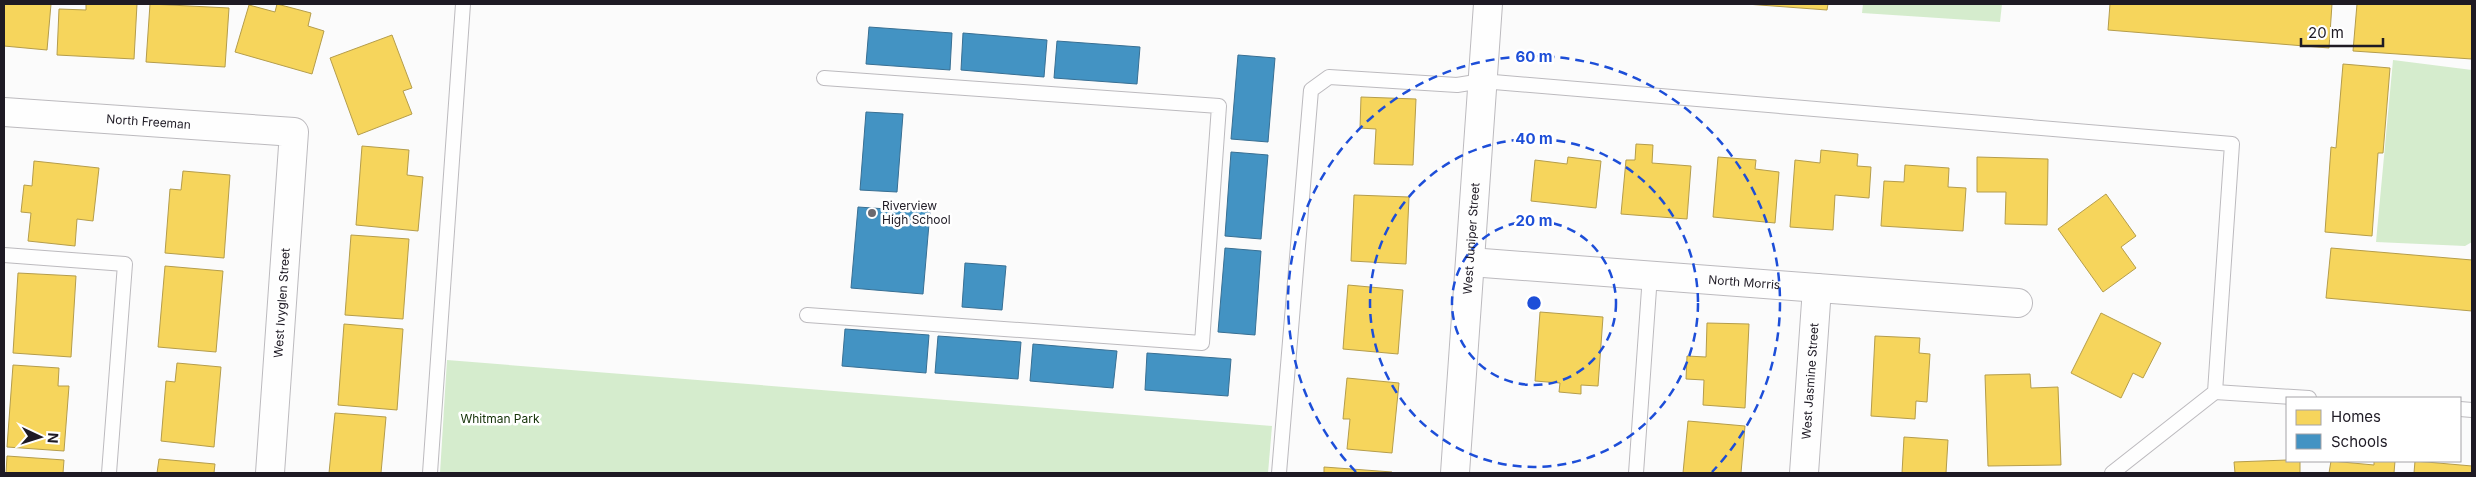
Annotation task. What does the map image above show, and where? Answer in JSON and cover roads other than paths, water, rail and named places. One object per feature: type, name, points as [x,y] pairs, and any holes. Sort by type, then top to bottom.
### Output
[{"type":"street","name":"West Juniper Street","points":[[1455,473],[1488,4]]},
{"type":"street","name":"North Freeman","points":[[4,112],[294,132]]},
{"type":"street","name":"West Ivyglen Street","points":[[270,473],[294,132]]},
{"type":"street","name":"North Morris","points":[[1470,262],[2018,303]]},
{"type":"street","name":"West Jasmine Street","points":[[1804,473],[1817,288]]},
{"type":"lane","points":[[430,473],[463,4]]},
{"type":"lane","points":[[1280,473],[1311,90],[1329,76],[1457,85],[1482,81],[2232,144],[2215,392]]},
{"type":"lane","points":[[807,315],[1202,343],[1218,106],[824,78]]},
{"type":"lane","points":[[4,255],[124,264],[109,473]]},
{"type":"lane","points":[[1636,473],[1650,275]]},
{"type":"lane","points":[[2112,473],[2215,392],[2293,397]]},
{"type":"place","name":"Riverview High School","points":[[872,213]]},
{"type":"park label","name":"Whitman Park","points":[[500,419]]}]
